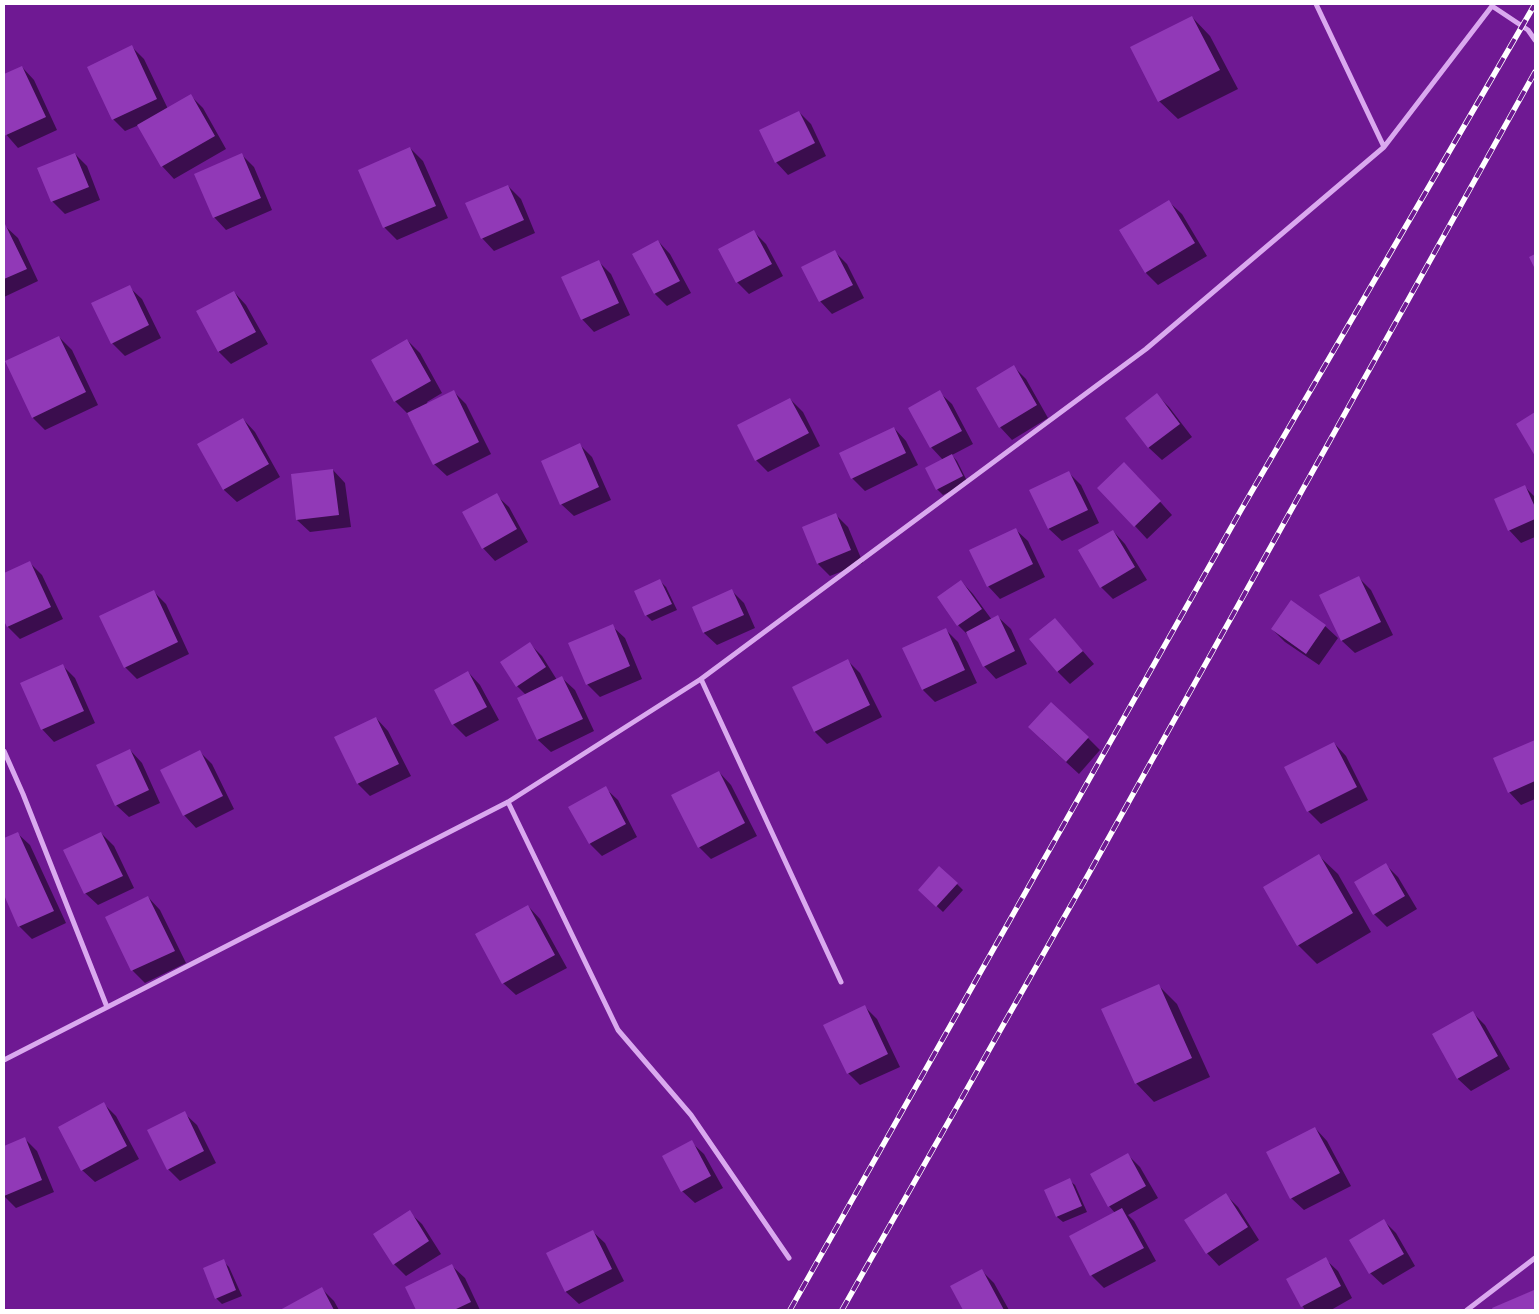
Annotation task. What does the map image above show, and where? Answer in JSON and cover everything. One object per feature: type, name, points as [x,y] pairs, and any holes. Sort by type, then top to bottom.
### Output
[{"type":"street","points":[[1316,4],[1384,146]]},
{"type":"street","points":[[4,1060],[508,802],[701,679],[1146,349],[1384,146],[1492,6],[1528,30],[1535,40]]},
{"type":"street","points":[[701,679],[841,982]]},
{"type":"street","points":[[4,751],[23,794],[107,1007]]},
{"type":"street","points":[[508,802],[618,1030],[691,1115],[790,1258]]},
{"type":"street","points":[[1467,1310],[1535,1258]]},
{"type":"building","points":[[1192,16],[1220,70],[1158,102],[1130,47]]},
{"type":"building","points":[[132,45],[157,99],[112,120],[87,67]]},
{"type":"building","points":[[22,66],[46,117],[4,136],[4,74]]},
{"type":"building","points":[[191,94],[215,136],[161,167],[137,125]]},
{"type":"building","points":[[799,111],[815,143],[775,163],[759,130]]},
{"type":"building","points":[[410,147],[436,206],[383,228],[358,170]]},
{"type":"building","points":[[75,153],[89,187],[51,202],[37,168]]},
{"type":"building","points":[[242,153],[261,198],[213,218],[194,174]]},
{"type":"building","points":[[508,185],[524,220],[481,239],[465,203]]},
{"type":"building","points":[[1169,200],[1195,243],[1145,273],[1119,230]]},
{"type":"building","points":[[4,225],[27,269],[4,279]]},
{"type":"building","points":[[754,230],[772,264],[736,283],[718,249]]},
{"type":"building","points":[[658,240],[680,281],[654,294],[632,254]]},
{"type":"building","points":[[835,250],[853,285],[819,302],[801,267]]},
{"type":"building","points":[[1535,254],[1535,269],[1529,257]]},
{"type":"building","points":[[599,260],[619,303],[581,320],[561,277]]},
{"type":"building","points":[[130,285],[149,325],[111,344],[91,303]]},
{"type":"building","points":[[234,291],[256,332],[218,352],[196,311]]},
{"type":"building","points":[[59,336],[86,392],[32,418],[5,361]]},
{"type":"building","points":[[407,339],[431,381],[394,402],[371,360]]},
{"type":"building","points":[[1014,365],[1037,405],[999,428],[976,388]]},
{"type":"building","points":[[454,390],[479,442],[433,465],[407,413]]},
{"type":"building","points":[[940,390],[962,431],[930,448],[908,408]]},
{"type":"building","points":[[1157,393],[1180,424],[1148,448],[1125,418]]},
{"type":"building","points":[[790,398],[809,433],[755,461],[737,425]]},
{"type":"building","points":[[1535,412],[1535,456],[1516,424]]},
{"type":"building","points":[[243,418],[269,464],[223,490],[197,444]]},
{"type":"building","points":[[894,427],[906,453],[851,479],[839,453]]},
{"type":"building","points":[[580,443],[599,487],[560,505],[541,461]]},
{"type":"building","points":[[952,454],[963,476],[936,490],[925,468]]},
{"type":"building","points":[[1124,462],[1161,501],[1134,527],[1097,488]]},
{"type":"building","points":[[333,469],[339,515],[296,520],[291,474]]},
{"type":"building","points":[[1069,471],[1088,510],[1048,529],[1029,490]]},
{"type":"building","points":[[1525,485],[1535,507],[1535,519],[1508,531],[1494,499]]},
{"type":"building","points":[[497,493],[517,529],[482,549],[462,512]]},
{"type":"building","points":[[836,513],[851,550],[817,564],[802,527]]},
{"type":"building","points":[[1016,528],[1033,564],[987,587],[969,550]]},
{"type":"building","points":[[1113,530],[1135,567],[1100,588],[1078,550]]},
{"type":"building","points":[[30,561],[51,607],[7,627],[4,621],[4,573]]},
{"type":"building","points":[[1359,576],[1381,622],[1341,641],[1319,595]]},
{"type":"building","points":[[660,579],[672,604],[645,616],[634,591]]},
{"type":"building","points":[[961,580],[982,609],[957,626],[937,597]]},
{"type":"building","points":[[732,589],[744,615],[703,633],[692,607]]},
{"type":"building","points":[[154,590],[178,642],[124,668],[99,616]]},
{"type":"building","points":[[1291,600],[1326,625],[1306,654],[1271,629]]},
{"type":"building","points":[[998,615],[1015,651],[983,667],[966,632]]},
{"type":"building","points":[[1055,618],[1083,651],[1057,672],[1029,639]]},
{"type":"building","points":[[613,624],[630,666],[586,685],[568,643]]},
{"type":"building","points":[[946,628],[965,670],[922,690],[902,648]]},
{"type":"building","points":[[530,642],[546,667],[516,687],[500,662]]},
{"type":"building","points":[[848,659],[870,705],[814,732],[792,687]]},
{"type":"building","points":[[63,664],[84,711],[41,730],[20,683]]},
{"type":"building","points":[[468,671],[487,707],[452,725],[434,690]]},
{"type":"building","points":[[562,676],[583,719],[537,740],[517,698]]},
{"type":"building","points":[[1051,702],[1089,737],[1066,762],[1028,727]]},
{"type":"building","points":[[376,717],[399,764],[357,784],[334,737]]},
{"type":"building","points":[[1535,740],[1535,781],[1508,793],[1493,758]]},
{"type":"building","points":[[1334,742],[1357,787],[1307,812],[1284,767]]},
{"type":"building","points":[[130,749],[149,790],[115,806],[96,765]]},
{"type":"building","points":[[200,750],[223,796],[183,816],[160,770]]},
{"type":"building","points":[[719,771],[745,823],[698,848],[671,795]]},
{"type":"building","points":[[606,786],[626,824],[589,844],[568,807]]},
{"type":"building","points":[[18,832],[54,911],[18,927],[4,895],[4,838]]},
{"type":"building","points":[[101,832],[123,876],[84,894],[63,850]]},
{"type":"building","points":[[1319,854],[1353,913],[1297,946],[1263,887]]},
{"type":"building","points":[[1386,863],[1405,896],[1373,915],[1354,882]]},
{"type":"building","points":[[939,866],[958,883],[936,907],[918,890]]},
{"type":"building","points":[[148,896],[175,951],[131,971],[105,917]]},
{"type":"building","points":[[528,905],[555,955],[502,984],[475,934]]},
{"type":"building","points":[[1159,984],[1192,1058],[1135,1084],[1101,1009]]},
{"type":"building","points":[[865,1005],[888,1054],[847,1074],[823,1025]]},
{"type":"building","points":[[1473,1011],[1498,1056],[1457,1079],[1432,1034]]},
{"type":"building","points":[[104,1102],[127,1146],[81,1171],[58,1127]]},
{"type":"building","points":[[185,1111],[204,1151],[167,1170],[147,1130]]},
{"type":"building","points":[[1315,1127],[1340,1173],[1290,1199],[1266,1152]]},
{"type":"building","points":[[25,1137],[42,1180],[4,1196],[4,1146]]},
{"type":"building","points":[[692,1140],[711,1176],[681,1192],[662,1156]]},
{"type":"building","points":[[1128,1153],[1146,1186],[1108,1207],[1090,1174]]},
{"type":"building","points":[[1070,1178],[1082,1206],[1056,1217],[1044,1190]]},
{"type":"building","points":[[1226,1193],[1248,1227],[1206,1254],[1184,1220]]},
{"type":"building","points":[[1122,1208],[1144,1248],[1090,1276],[1069,1236]]},
{"type":"building","points":[[410,1210],[429,1241],[393,1265],[373,1234]]},
{"type":"building","points":[[1384,1219],[1404,1254],[1369,1274],[1349,1240]]},
{"type":"building","points":[[593,1230],[612,1269],[565,1292],[546,1253]]},
{"type":"building","points":[[1326,1257],[1341,1286],[1301,1307],[1286,1279]]},
{"type":"building","points":[[224,1259],[236,1290],[215,1299],[203,1268]]},
{"type":"building","points":[[452,1264],[471,1302],[454,1310],[416,1310],[405,1287]]},
{"type":"building","points":[[982,1269],[1004,1310],[963,1310],[950,1286]]},
{"type":"building","points":[[322,1287],[334,1310],[280,1310]]},
{"type":"building","points":[[1534,1290],[1535,1310],[1493,1310],[1492,1308]]},
{"type":"railway","points":[[790,1310],[1241,510],[1535,4]]},
{"type":"railway","points":[[842,1310],[1088,875],[1535,72]]}]
